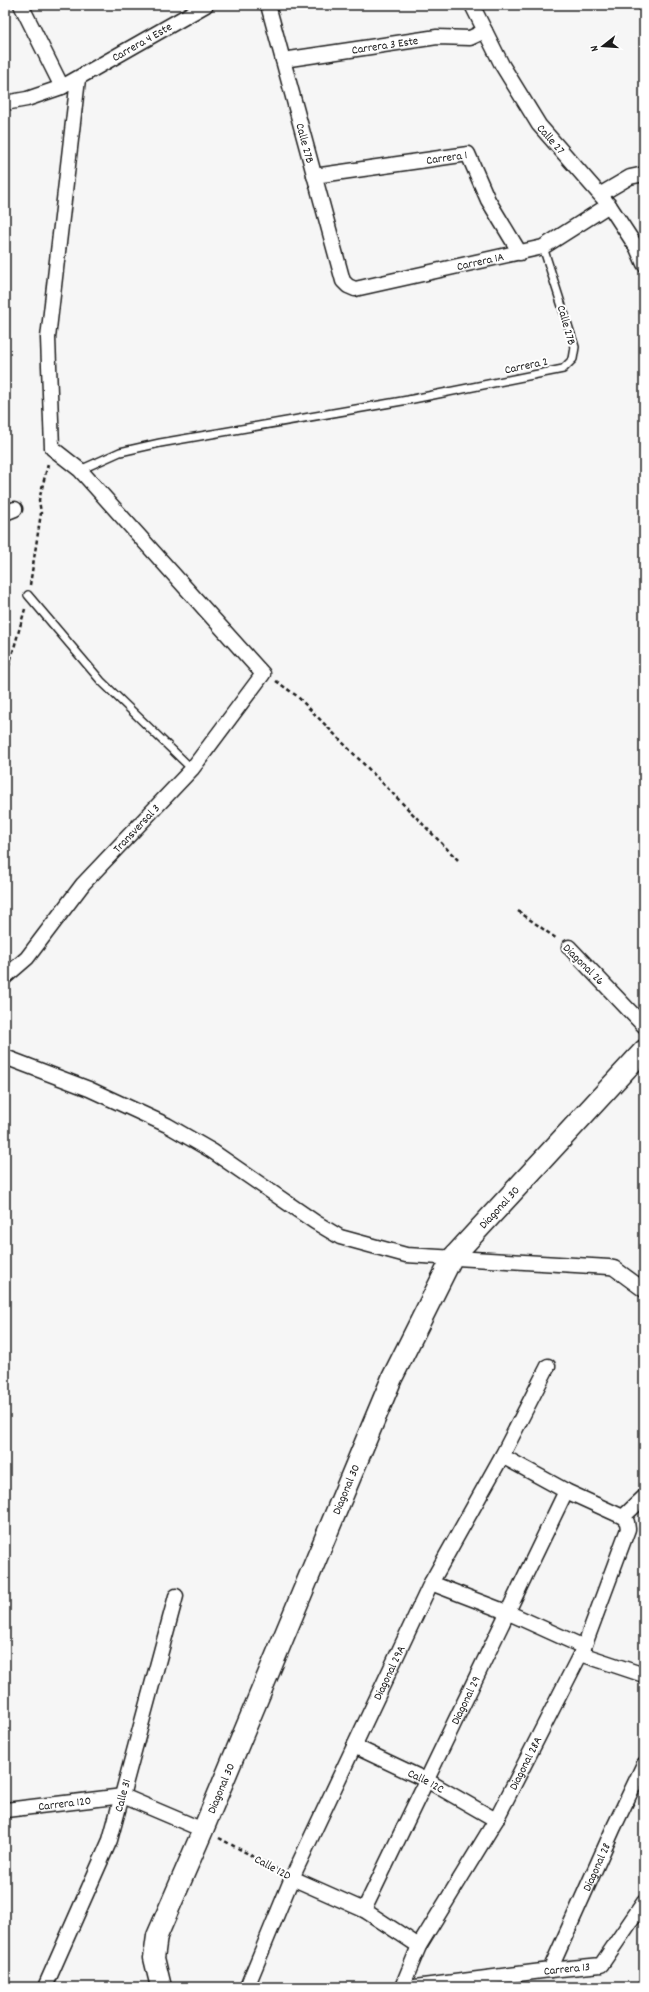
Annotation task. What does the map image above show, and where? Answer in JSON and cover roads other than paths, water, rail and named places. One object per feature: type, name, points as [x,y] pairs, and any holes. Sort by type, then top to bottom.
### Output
[{"type":"street","points":[[21,5],[62,87]]},
{"type":"street","name":"Carrera 4 Este","points":[[5,103],[27,99],[62,87],[206,5]]},
{"type":"street","name":"Calle 27B","points":[[268,5],[343,281]]},
{"type":"street","name":"Calle 27","points":[[472,5],[516,90],[539,125],[605,200],[637,248],[644,264]]},
{"type":"street","name":"Carrera 3 Este","points":[[283,60],[437,37],[470,38],[485,31]]},
{"type":"street","points":[[78,79],[48,338],[52,448],[80,470]]},
{"type":"street","name":"Carrera 1","points":[[314,176],[468,154],[488,200],[520,253]]},
{"type":"street","name":"Carrera 1A","points":[[343,281],[348,286],[355,289],[543,247],[605,200],[630,178],[644,174]]},
{"type":"street","name":"Transversal 3","points":[[5,977],[27,958],[83,884],[192,769],[263,674],[80,470]]},
{"type":"street","name":"Diagonal 26","points":[[569,947],[644,1026]]},
{"type":"street","name":"Diagonal 30","points":[[161,1987],[154,1958],[157,1936],[203,1830],[392,1378],[452,1258],[644,1050]]},
{"type":"street","points":[[5,1057],[89,1088],[167,1125],[212,1151],[340,1237],[406,1255],[609,1266],[644,1290]]},
{"type":"street","name":"Diagonal 29A","points":[[248,1987],[292,1878],[431,1583],[502,1456],[548,1366]]},
{"type":"street","points":[[502,1456],[625,1523],[644,1497]]},
{"type":"street","name":"Diagonal 29","points":[[364,1910],[509,1613],[566,1491]]},
{"type":"street","name":"Diagonal 28A","points":[[402,1987],[419,1946],[496,1820],[583,1650],[625,1523]]},
{"type":"street","points":[[431,1583],[509,1613],[583,1650],[644,1675]]},
{"type":"street","name":"Calle 31","points":[[45,1987],[110,1840],[176,1596]]},
{"type":"street","name":"Calle 12C","points":[[354,1746],[428,1781],[496,1820]]},
{"type":"street","name":"Diagonal 28","points":[[550,1970],[614,1826],[644,1764]]},
{"type":"street","points":[[123,1796],[203,1830]]},
{"type":"street","name":"Carrera 120","points":[[5,1810],[123,1796]]},
{"type":"street","name":"Calle 12D","points":[[292,1878],[364,1910],[419,1946]]},
{"type":"street","name":"Carrera 13","points":[[415,1987],[502,1981],[550,1970],[600,1965],[644,1902]]},
{"type":"lane","name":"Calle 27B","points":[[543,247],[575,347],[573,359]]},
{"type":"lane","name":"Carrera 2","points":[[80,470],[120,452],[160,443],[478,386],[563,369],[573,359]]},
{"type":"lane","points":[[28,595],[101,681],[192,769]]}]
